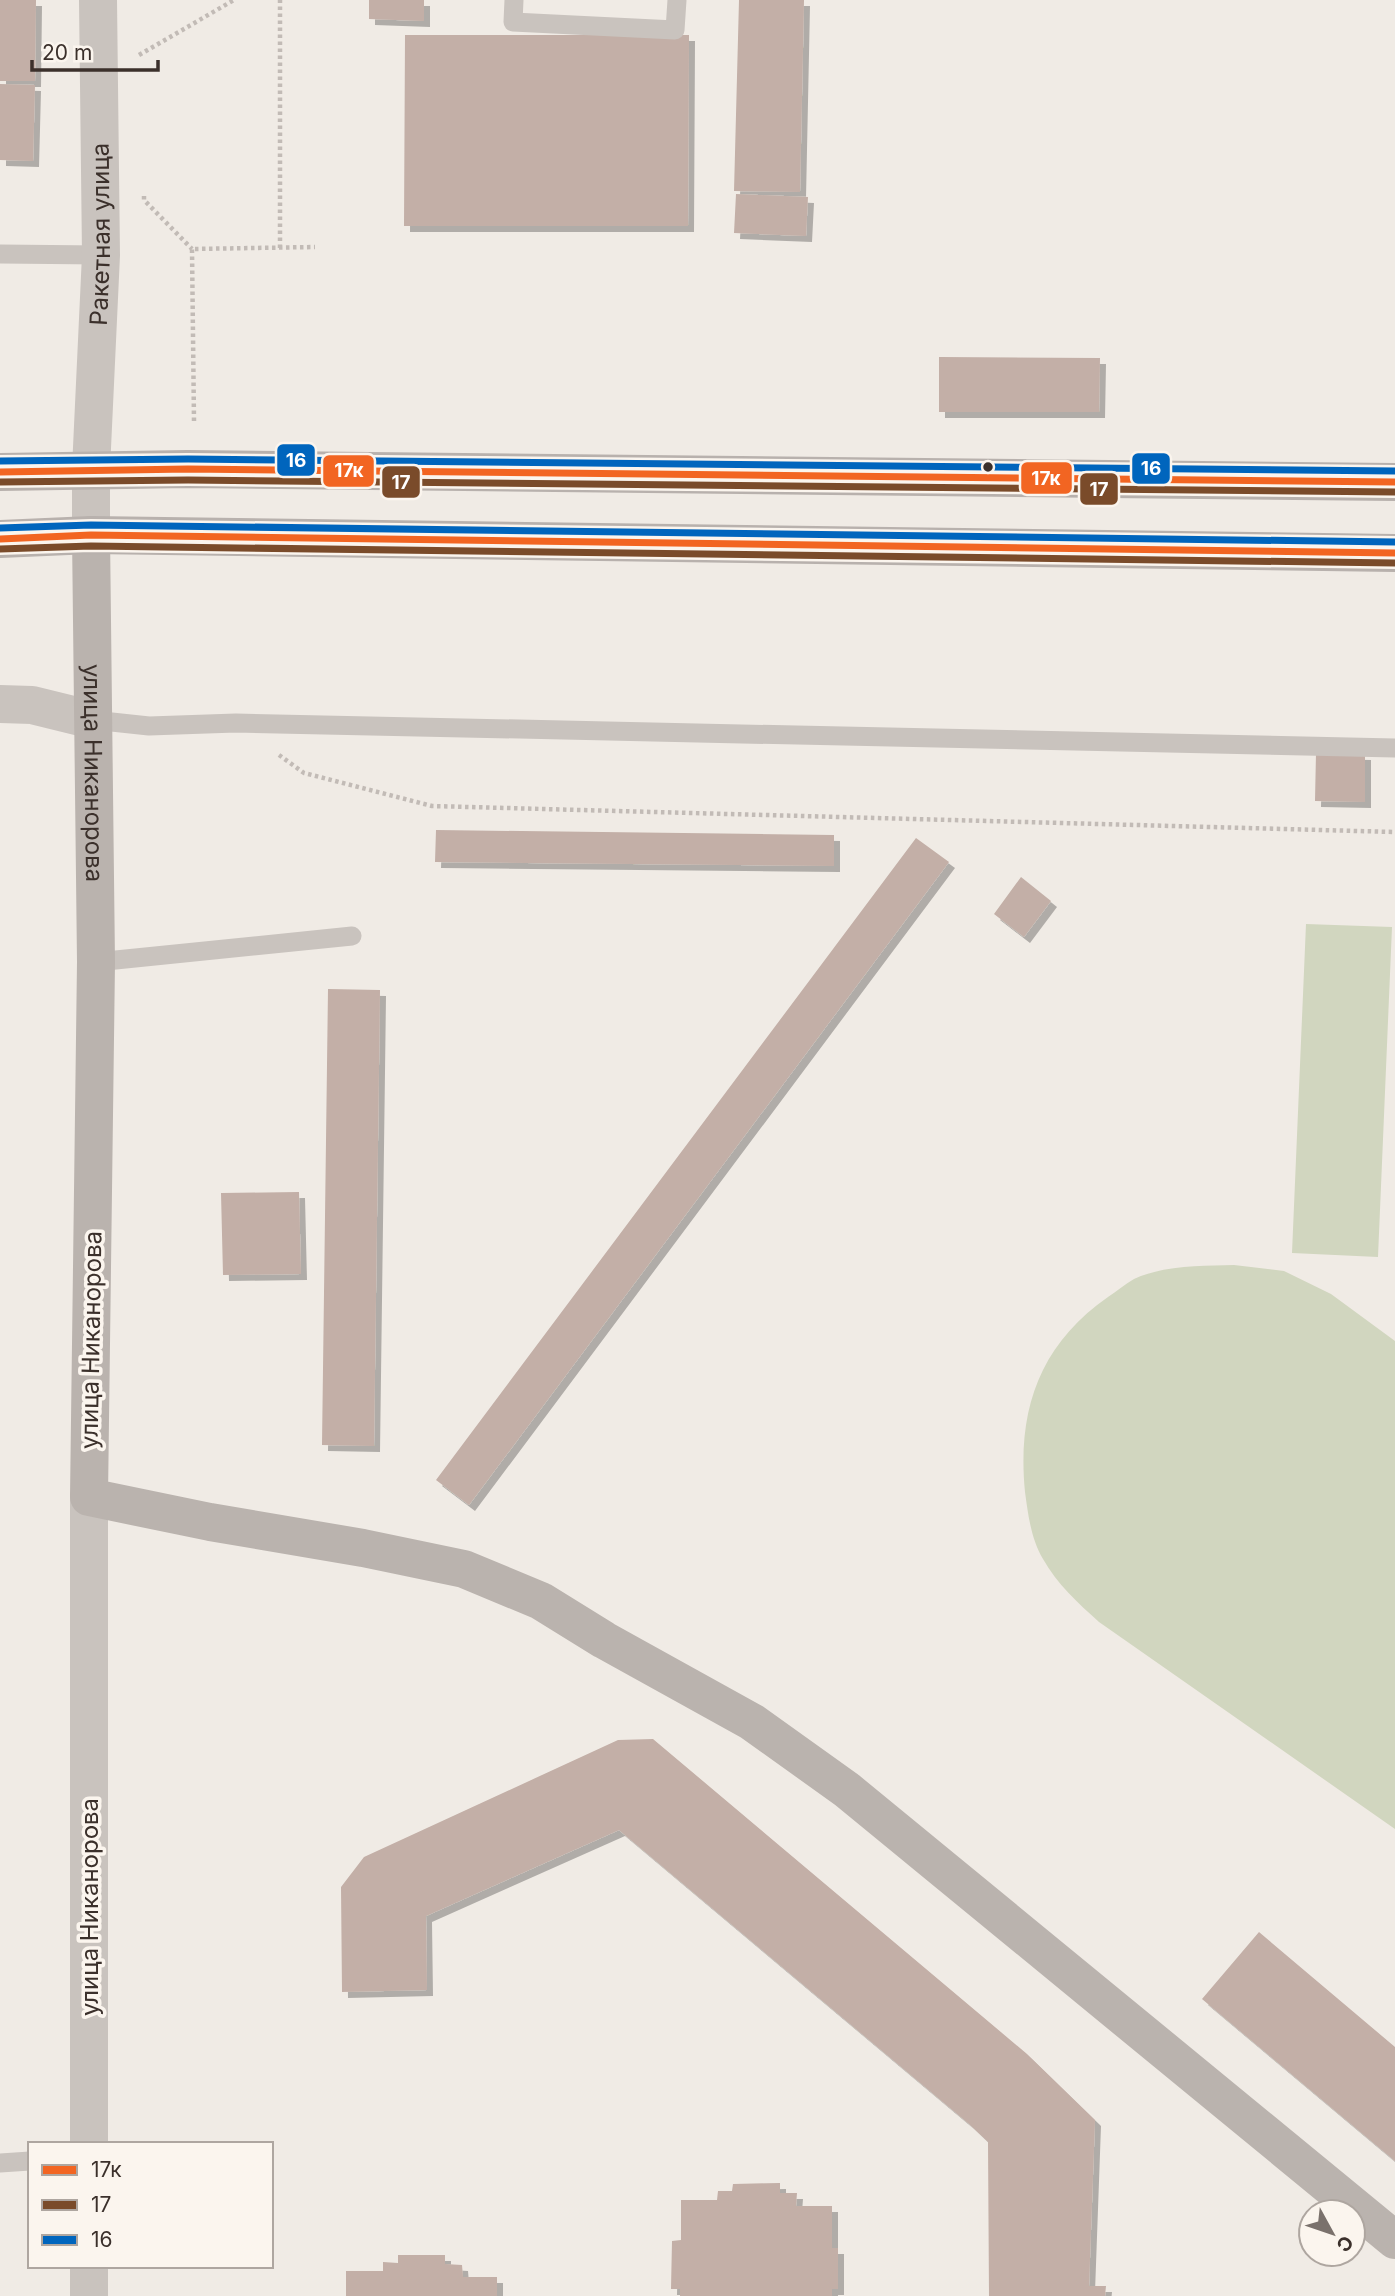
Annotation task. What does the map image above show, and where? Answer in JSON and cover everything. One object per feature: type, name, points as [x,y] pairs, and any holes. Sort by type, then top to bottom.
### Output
[{"type":"main road","points":[[0,471],[91,469],[1395,482]]},
{"type":"main road","points":[[0,538],[91,536],[1395,553]]},
{"type":"street","name":"Ракетная улица","points":[[91,536],[91,469],[102,255],[98,0]]},
{"type":"street","name":"улица Никанорова","points":[[89,2142],[89,1497],[96,962],[91,536]]},
{"type":"street","points":[[0,704],[32,705],[93,720]]},
{"type":"street","points":[[89,1497],[464,1569],[541,1601],[604,1640],[752,1722],[847,1790],[1395,2241]]},
{"type":"street","points":[[89,2268],[89,2296]]},
{"type":"lane","points":[[514,0],[513,22],[675,30],[677,0]]},
{"type":"lane","points":[[0,254],[102,255]]},
{"type":"lane","points":[[93,720],[149,726],[236,723],[1395,748]]},
{"type":"lane","points":[[96,962],[352,936]]},
{"type":"lane","points":[[0,2163],[28,2161]]},
{"type":"path","points":[[139,68],[138,55],[234,0]]},
{"type":"path","points":[[280,0],[280,248]]},
{"type":"path","points":[[144,187],[144,200],[192,249],[194,421]]},
{"type":"path","points":[[192,249],[314,247]]},
{"type":"path","points":[[236,723],[304,773],[432,806],[1395,832]]},
{"type":"green space","points":[[1306,924],[1392,927],[1378,1257],[1292,1253]]},
{"type":"green space","points":[[1234,1265],[1284,1271],[1331,1294],[1395,1341],[1395,1829],[1099,1622],[1055,1577],[1039,1551],[1033,1535],[1025,1492],[1025,1434],[1038,1382],[1049,1358],[1065,1336],[1084,1316],[1134,1279],[1170,1269]]},
{"type":"building","points":[[0,0],[36,0],[35,81],[0,81]]},
{"type":"building","points":[[369,0],[424,0],[424,21],[369,19]]},
{"type":"building","points":[[739,0],[804,0],[800,192],[734,191]]},
{"type":"building","points":[[405,35],[689,35],[688,226],[404,226]]},
{"type":"building","points":[[0,84],[35,85],[33,161],[0,160]]},
{"type":"building","points":[[736,194],[808,197],[806,236],[734,233]]},
{"type":"building","points":[[939,357],[1100,358],[1099,412],[939,412]]},
{"type":"building","points":[[1316,753],[1365,754],[1365,802],[1315,801]]},
{"type":"building","points":[[436,830],[834,835],[834,866],[435,862]]},
{"type":"building","points":[[916,838],[949,862],[469,1505],[436,1480]]},
{"type":"building","points":[[1021,877],[1051,901],[1024,937],[994,914]]},
{"type":"building","points":[[328,989],[380,990],[374,1446],[322,1445]]},
{"type":"building","points":[[299,1192],[301,1274],[223,1275],[221,1193]]},
{"type":"building","points":[[653,1739],[1027,2054],[1095,2120],[1089,2286],[1106,2286],[1105,2296],[989,2296],[988,2142],[619,1830],[426,1916],[427,1990],[342,1992],[341,1887],[364,1857],[618,1740]]},
{"type":"building","points":[[1259,1932],[1395,2047],[1395,2161],[1202,1999]]},
{"type":"building","points":[[780,2183],[780,2193],[797,2193],[796,2206],[832,2206],[832,2248],[838,2248],[838,2289],[832,2289],[832,2296],[680,2296],[680,2289],[671,2289],[672,2241],[681,2240],[681,2200],[717,2200],[718,2191],[732,2191],[733,2184]]},
{"type":"building","points":[[398,2255],[445,2255],[445,2264],[462,2265],[463,2277],[497,2277],[497,2296],[346,2296],[346,2271],[383,2271],[383,2262],[398,2263]]},
{"type":"transit line","name":"16","points":[[0,461],[188,459],[1395,471]]},
{"type":"transit line","name":"17к","points":[[0,472],[188,469],[1395,482]]},
{"type":"transit line","name":"17","points":[[0,482],[188,480],[1395,492]]},
{"type":"transit line","name":"16","points":[[0,528],[91,525],[1395,542]]},
{"type":"transit line","name":"17к","points":[[0,539],[91,535],[1395,553]]},
{"type":"transit line","name":"17","points":[[0,549],[91,546],[1395,563]]}]
